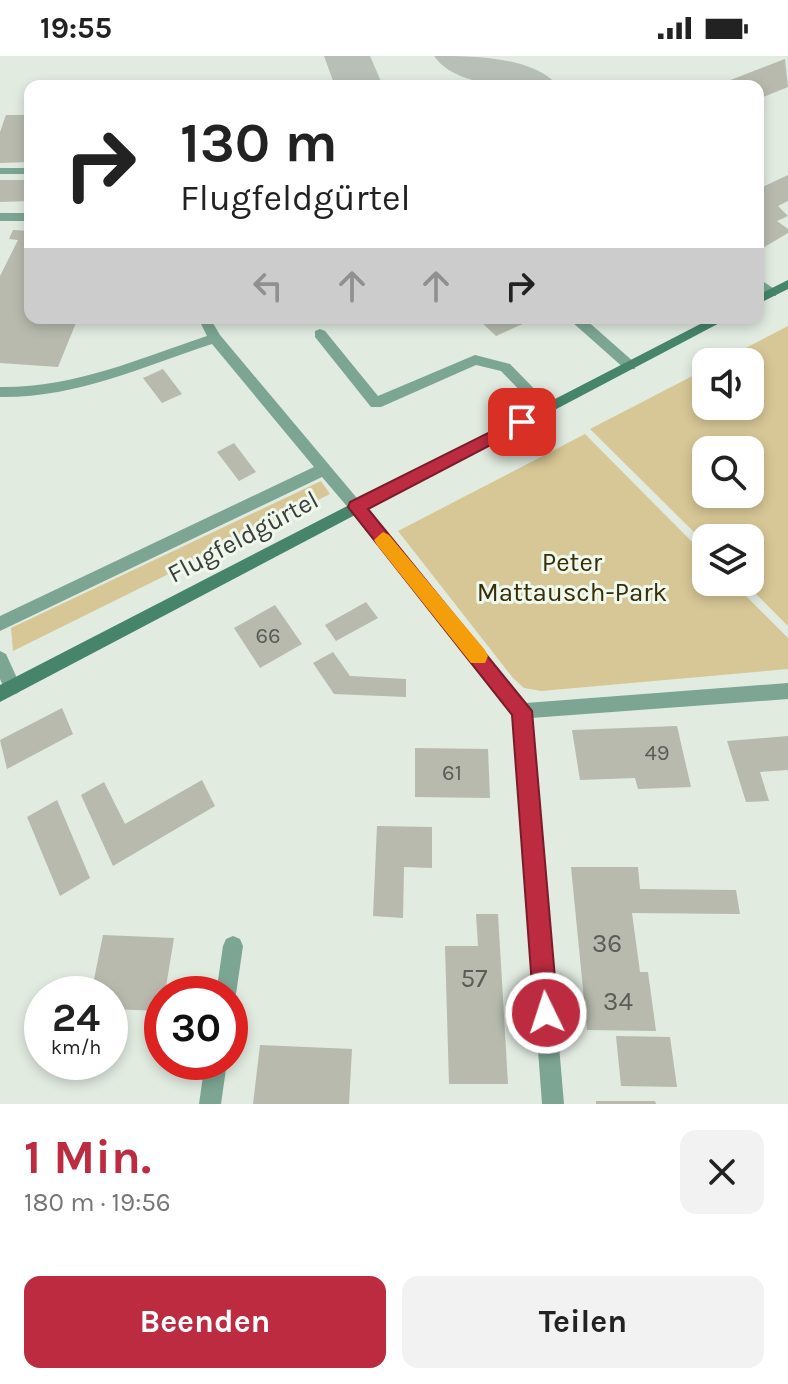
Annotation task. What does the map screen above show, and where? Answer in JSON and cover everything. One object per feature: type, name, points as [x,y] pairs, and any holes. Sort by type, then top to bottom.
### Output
[{"type":"street","points":[[0,171],[24,171]]},
{"type":"street","points":[[0,217],[24,217]]},
{"type":"street","points":[[764,297],[788,284]]},
{"type":"street","points":[[764,287],[772,293]]},
{"type":"street","points":[[207,324],[215,338],[522,711],[553,1104]]},
{"type":"street","points":[[583,324],[630,366]]},
{"type":"street","name":"Flugfeldgürtel","points":[[6,690],[711,324]]},
{"type":"street","points":[[320,334],[376,403],[475,360],[505,367],[547,409]]},
{"type":"street","points":[[0,392],[24,394],[79,383],[215,338]]},
{"type":"street","points":[[0,624],[325,469]]},
{"type":"street","points":[[0,659],[6,690]]},
{"type":"street","points":[[522,711],[788,691]]},
{"type":"street","points":[[229,976],[233,946]]},
{"type":"street","points":[[210,1104],[213,1080]]},
{"type":"green space","points":[[788,326],[788,626],[758,596],[764,596],[764,524],[692,524],[692,530],[590,429],[692,376],[692,420],[764,420],[764,348],[746,348]]},
{"type":"green space","name":"Peter Mattausch-Park","points":[[585,434],[692,542],[692,596],[746,596],[788,638],[788,669],[541,691],[524,688],[398,531]]},
{"type":"green space","points":[[321,481],[330,494],[13,651],[11,628]]},
{"type":"building","points":[[785,59],[788,87],[764,97],[764,80],[731,80]]},
{"type":"building","points":[[6,115],[24,115],[24,162],[0,163],[0,132]]},
{"type":"building","points":[[788,175],[788,201],[778,206],[788,216],[777,221],[788,229],[788,233],[764,247],[764,186]]},
{"type":"building","points":[[0,180],[24,180],[24,201],[0,202]]},
{"type":"building","points":[[13,230],[24,231],[24,324],[76,324],[58,367],[0,363],[0,276],[18,240],[9,239]]},
{"type":"building","points":[[483,324],[523,324],[496,336]]},
{"type":"building","points":[[163,369],[182,394],[162,403],[143,378]]},
{"type":"building","points":[[234,443],[256,472],[239,481],[217,452]]},
{"type":"building","points":[[366,602],[378,618],[336,641],[325,625]]},
{"type":"building","points":[[275,605],[302,644],[260,668],[234,628]]},
{"type":"building","points":[[333,652],[350,676],[406,679],[406,697],[334,694],[313,663]]},
{"type":"building","points":[[62,708],[73,734],[7,769],[0,740]]},
{"type":"building","points":[[677,726],[691,787],[638,789],[635,778],[580,780],[572,730]]},
{"type":"building","points":[[788,736],[788,770],[760,772],[769,801],[746,802],[727,741]]},
{"type":"building","points":[[415,748],[488,749],[490,798],[415,797]]},
{"type":"building","points":[[202,780],[215,806],[113,866],[81,795],[104,782],[125,824]]},
{"type":"building","points":[[57,800],[90,878],[60,896],[27,817]]},
{"type":"building","points":[[377,826],[432,827],[432,868],[404,867],[403,918],[373,916]]},
{"type":"building","points":[[571,867],[638,867],[640,889],[736,890],[740,914],[632,913],[640,972],[648,972],[656,1031],[587,1030]]},
{"type":"building","points":[[476,914],[498,914],[508,1084],[449,1084],[445,946],[478,946]]},
{"type":"building","points":[[103,935],[174,938],[168,976],[144,976],[144,1010],[128,1010],[128,976],[95,976]]},
{"type":"building","points":[[616,1036],[670,1037],[677,1087],[621,1086]]},
{"type":"building","points":[[260,1045],[352,1049],[349,1104],[253,1104]]},
{"type":"building","points":[[596,1101],[655,1101],[656,1104],[596,1104]]},
{"type":"taxiway","points":[[347,56],[357,80]]},
{"type":"taxiway","points":[[457,56],[519,80]]},
{"type":"slow traffic","points":[[383,540],[478,656]]},
{"type":"route","points":[[522,422],[356,507],[522,711],[546,1013]]}]
